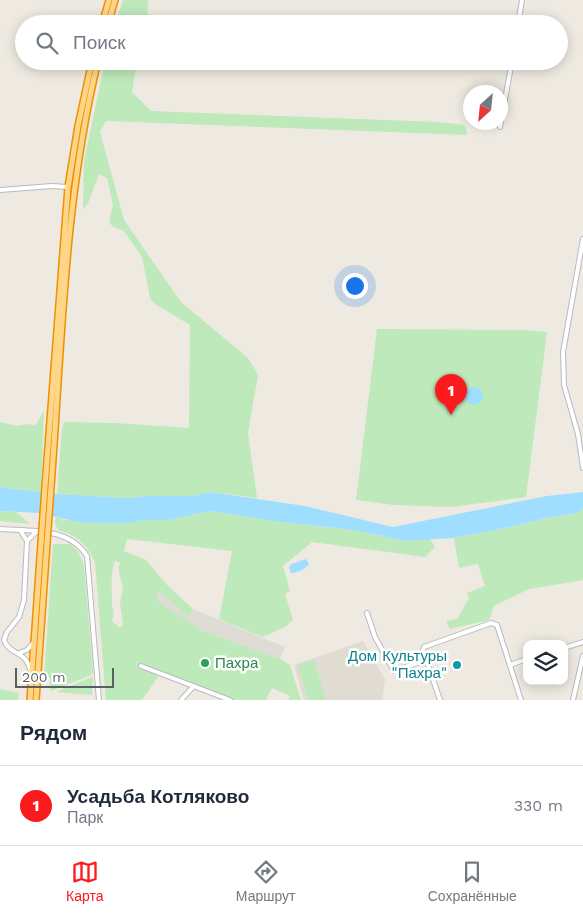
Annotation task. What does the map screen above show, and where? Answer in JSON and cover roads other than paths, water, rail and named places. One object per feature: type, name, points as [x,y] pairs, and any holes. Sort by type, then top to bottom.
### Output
[{"type":"highway","points":[[105,15],[109,0]]},
{"type":"highway","points":[[111,15],[115,0]]},
{"type":"highway","points":[[36,700],[44,543],[68,187],[90,70]]},
{"type":"highway","points":[[49,473],[75,184],[84,126],[96,70]]},
{"type":"highway","points":[[30,700],[44,543]]},
{"type":"street","points":[[520,15],[522,0]]},
{"type":"street","points":[[508,85],[510,70]]},
{"type":"street","points":[[0,190],[52,186],[68,187]]},
{"type":"street","points":[[583,239],[563,352],[564,385],[578,434],[583,468]]},
{"type":"street","points":[[0,529],[56,533],[69,539],[83,550],[88,559],[99,700]]},
{"type":"street","points":[[20,530],[26,542],[24,600],[19,617],[7,632],[4,640],[10,649],[19,653],[27,661],[32,678]]},
{"type":"street","points":[[26,542],[36,532]]},
{"type":"street","points":[[368,614],[375,637],[394,671],[426,660]]},
{"type":"street","points":[[440,700],[423,650],[424,646],[491,623],[497,625],[521,700]]},
{"type":"street","points":[[19,653],[30,648],[35,638]]},
{"type":"street","points":[[568,647],[583,642]]},
{"type":"street","points":[[573,700],[581,672],[583,656]]},
{"type":"street","points":[[510,665],[523,660]]},
{"type":"street","points":[[141,666],[230,700]]},
{"type":"street","points":[[181,700],[194,686]]},
{"type":"water","points":[[470,387],[478,387],[483,392],[481,403],[470,405],[465,400],[465,392]]},
{"type":"water","points":[[0,487],[57,494],[127,498],[192,496],[210,492],[305,506],[393,527],[547,496],[583,492],[583,508],[578,513],[454,538],[406,541],[354,530],[209,511],[170,520],[142,520],[130,523],[83,523],[38,513],[0,511]]},
{"type":"water","points":[[306,559],[309,564],[308,566],[291,573],[289,567],[292,564]]},
{"type":"place","name":"Усадьба Котляково","points":[[451,415]]},
{"type":"place","name":"Пахра","points":[[205,663]]},
{"type":"place","name":"Дом Культуры \"Пахра\"","points":[[457,665]]}]
